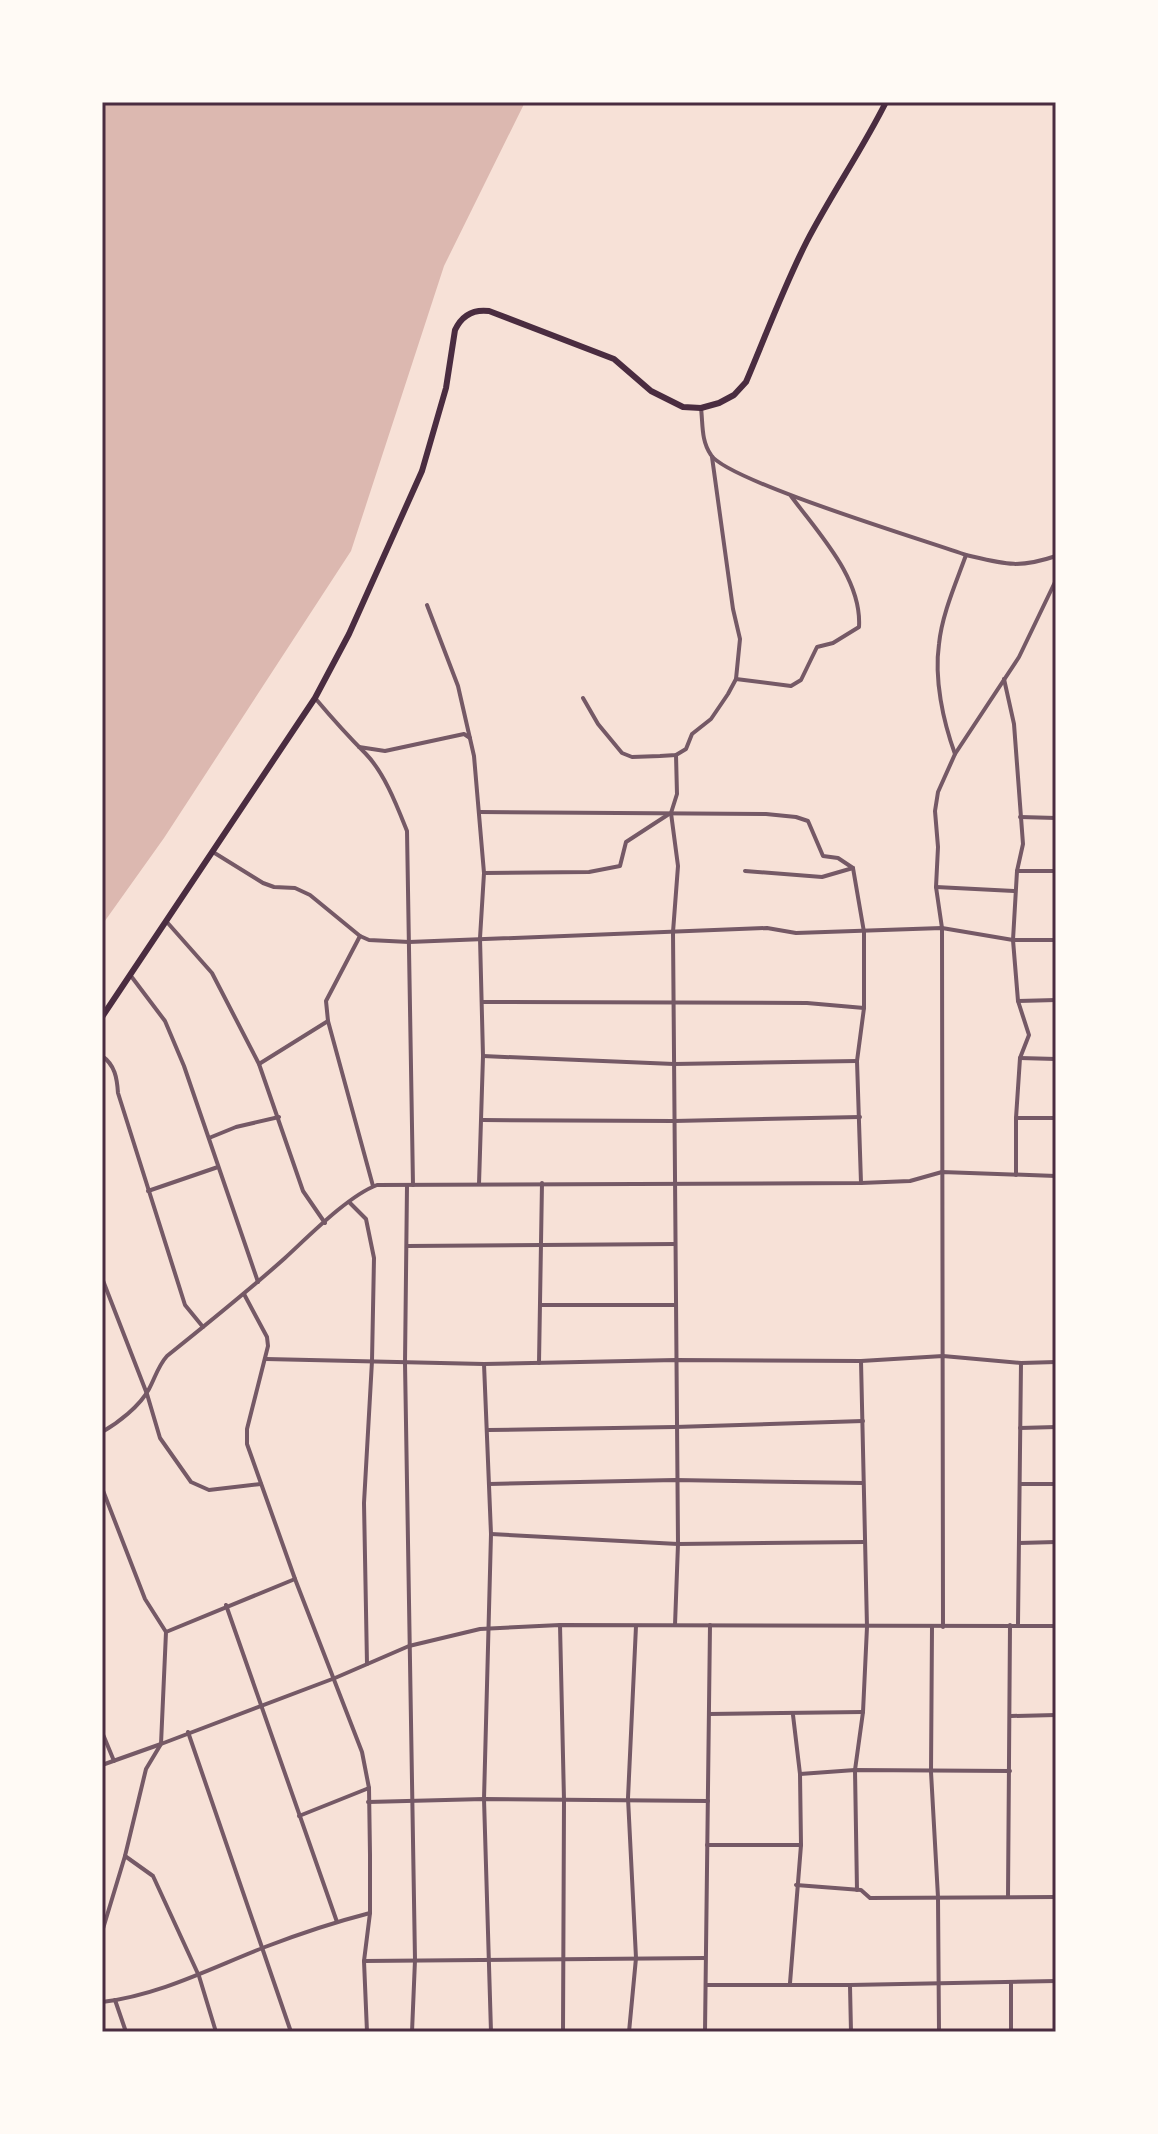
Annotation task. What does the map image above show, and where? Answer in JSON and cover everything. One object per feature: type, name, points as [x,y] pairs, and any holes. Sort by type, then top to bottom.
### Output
[{"type":"main road","points":[[102,1017],[315,698],[349,634],[412,497],[439,417],[455,330],[463,318],[477,311],[489,311],[614,359],[651,391],[674,404],[701,408],[727,399],[746,382],[805,246],[831,197],[863,148],[886,102]]},
{"type":"street","points":[[583,698],[598,724],[622,753],[632,757],[676,755],[686,749],[692,734],[711,719],[736,679],[740,639],[712,457],[704,441],[701,408]]},
{"type":"street","points":[[712,457],[756,482],[966,555],[1016,566],[1034,564],[1056,556]]},
{"type":"street","points":[[736,679],[791,686],[801,680],[817,647],[833,643],[859,627],[847,575],[790,494]]},
{"type":"street","points":[[955,754],[945,717],[938,658],[941,631],[966,555]]},
{"type":"street","points":[[943,1627],[942,928],[936,887],[938,847],[935,811],[938,792],[955,754],[1030,637],[1056,580]]},
{"type":"street","points":[[427,605],[458,686],[474,756],[484,873],[480,938],[483,1056],[479,1184]]},
{"type":"street","points":[[1004,679],[1015,734],[1023,844],[1017,871],[1013,940],[1018,1001],[1029,1035],[1020,1058],[1016,1175]]},
{"type":"street","points":[[315,698],[366,755],[381,777],[407,831],[410,1186],[405,1363],[415,1960],[412,2032]]},
{"type":"street","points":[[356,747],[385,751],[464,734],[470,738]]},
{"type":"street","points":[[675,1625],[678,1544],[675,1480],[673,932],[678,866],[671,813],[677,794],[676,755]]},
{"type":"street","points":[[479,812],[766,814],[808,821],[823,856],[838,858],[853,868],[864,932],[864,1008],[857,1061],[861,1183]]},
{"type":"street","points":[[484,873],[589,872],[620,866],[626,842],[671,813]]},
{"type":"street","points":[[1020,817],[1056,818]]},
{"type":"street","points":[[213,852],[263,883],[295,888],[310,895],[369,940],[409,942],[767,928],[796,933],[942,928],[1013,940],[1056,940]]},
{"type":"street","points":[[745,871],[822,877],[853,868]]},
{"type":"street","points":[[1017,871],[1056,871]]},
{"type":"street","points":[[936,887],[1015,891]]},
{"type":"street","points":[[166,921],[212,973],[259,1064],[303,1191],[325,1223]]},
{"type":"street","points":[[360,936],[326,1001],[328,1021],[373,1186]]},
{"type":"street","points":[[131,976],[167,1025],[258,1282]]},
{"type":"street","points":[[1018,1001],[1056,1000]]},
{"type":"street","points":[[482,1002],[807,1003],[864,1008]]},
{"type":"street","points":[[259,1064],[328,1021]]},
{"type":"street","points":[[102,1056],[109,1060],[117,1075],[118,1093],[185,1305],[203,1327]]},
{"type":"street","points":[[483,1056],[674,1064],[857,1061]]},
{"type":"street","points":[[1020,1058],[1056,1059]]},
{"type":"street","points":[[209,1138],[236,1127],[279,1117]]},
{"type":"street","points":[[481,1120],[674,1121],[860,1117]]},
{"type":"street","points":[[1016,1118],[1056,1118]]},
{"type":"street","points":[[148,1191],[218,1167]]},
{"type":"street","points":[[102,1432],[120,1420],[147,1394],[161,1362],[373,1186],[861,1183],[910,1181],[942,1172],[1056,1176]]},
{"type":"street","points":[[539,1363],[542,1183]]},
{"type":"street","points":[[350,1203],[366,1219],[374,1258],[364,1503],[367,1664]]},
{"type":"street","points":[[407,1246],[675,1244]]},
{"type":"street","points":[[102,1278],[147,1394],[160,1438],[196,1486],[209,1490],[261,1484]]},
{"type":"street","points":[[244,1294],[267,1337],[266,1359],[246,1437],[295,1579],[362,1752],[369,1788],[370,1913],[364,1961],[367,2032]]},
{"type":"street","points":[[540,1305],[675,1305]]},
{"type":"street","points":[[266,1359],[484,1364],[676,1360],[861,1361],[943,1356],[1021,1363],[1056,1362]]},
{"type":"street","points":[[857,1890],[855,1770],[863,1712],[867,1627],[861,1361]]},
{"type":"street","points":[[1018,1625],[1021,1363]]},
{"type":"street","points":[[484,1364],[491,1534],[484,1799],[491,2032]]},
{"type":"street","points":[[488,1430],[863,1421]]},
{"type":"street","points":[[1020,1428],[1056,1427]]},
{"type":"street","points":[[488,1484],[675,1480],[863,1483]]},
{"type":"street","points":[[1020,1484],[1056,1484]]},
{"type":"street","points":[[102,1488],[145,1599],[166,1632],[161,1744],[146,1769],[125,1856],[102,1930]]},
{"type":"street","points":[[491,1534],[678,1544],[865,1542]]},
{"type":"street","points":[[1019,1543],[1056,1542]]},
{"type":"street","points":[[166,1632],[295,1579]]},
{"type":"street","points":[[226,1605],[337,1922]]},
{"type":"street","points":[[560,1625],[564,1800],[563,2032]]},
{"type":"street","points":[[102,1765],[335,1678],[409,1646],[489,1628],[560,1625],[1056,1626]]},
{"type":"street","points":[[705,2032],[710,1625]]},
{"type":"street","points":[[1008,1897],[1010,1625]]},
{"type":"street","points":[[629,2032],[636,1958],[628,1798],[636,1626]]},
{"type":"street","points":[[932,1627],[931,1772],[938,1897],[939,2032]]},
{"type":"street","points":[[709,1714],[863,1712]]},
{"type":"street","points":[[790,1983],[801,1845],[800,1774],[793,1715]]},
{"type":"street","points":[[1011,1716],[1056,1715]]},
{"type":"street","points":[[102,1732],[114,1761]]},
{"type":"street","points":[[188,1732],[291,2032]]},
{"type":"street","points":[[800,1774],[855,1770],[1010,1771]]},
{"type":"street","points":[[299,1816],[369,1788]]},
{"type":"street","points":[[368,1802],[628,1798],[708,1801]]},
{"type":"street","points":[[707,1845],[801,1845]]},
{"type":"street","points":[[125,1856],[153,1876],[199,1976],[216,2032]]},
{"type":"street","points":[[796,1885],[857,1890],[870,1898],[1056,1897]]},
{"type":"street","points":[[102,2002],[199,1976],[263,1948],[370,1913]]},
{"type":"street","points":[[364,1961],[705,1958]]},
{"type":"street","points":[[706,1985],[1056,1981]]},
{"type":"street","points":[[1011,1982],[1011,2032]]},
{"type":"street","points":[[850,1985],[851,2032]]},
{"type":"street","points":[[115,2000],[126,2032]]},
{"type":"shaded area","points":[[102,102],[525,102],[444,266],[351,551],[164,838],[102,925]]}]
